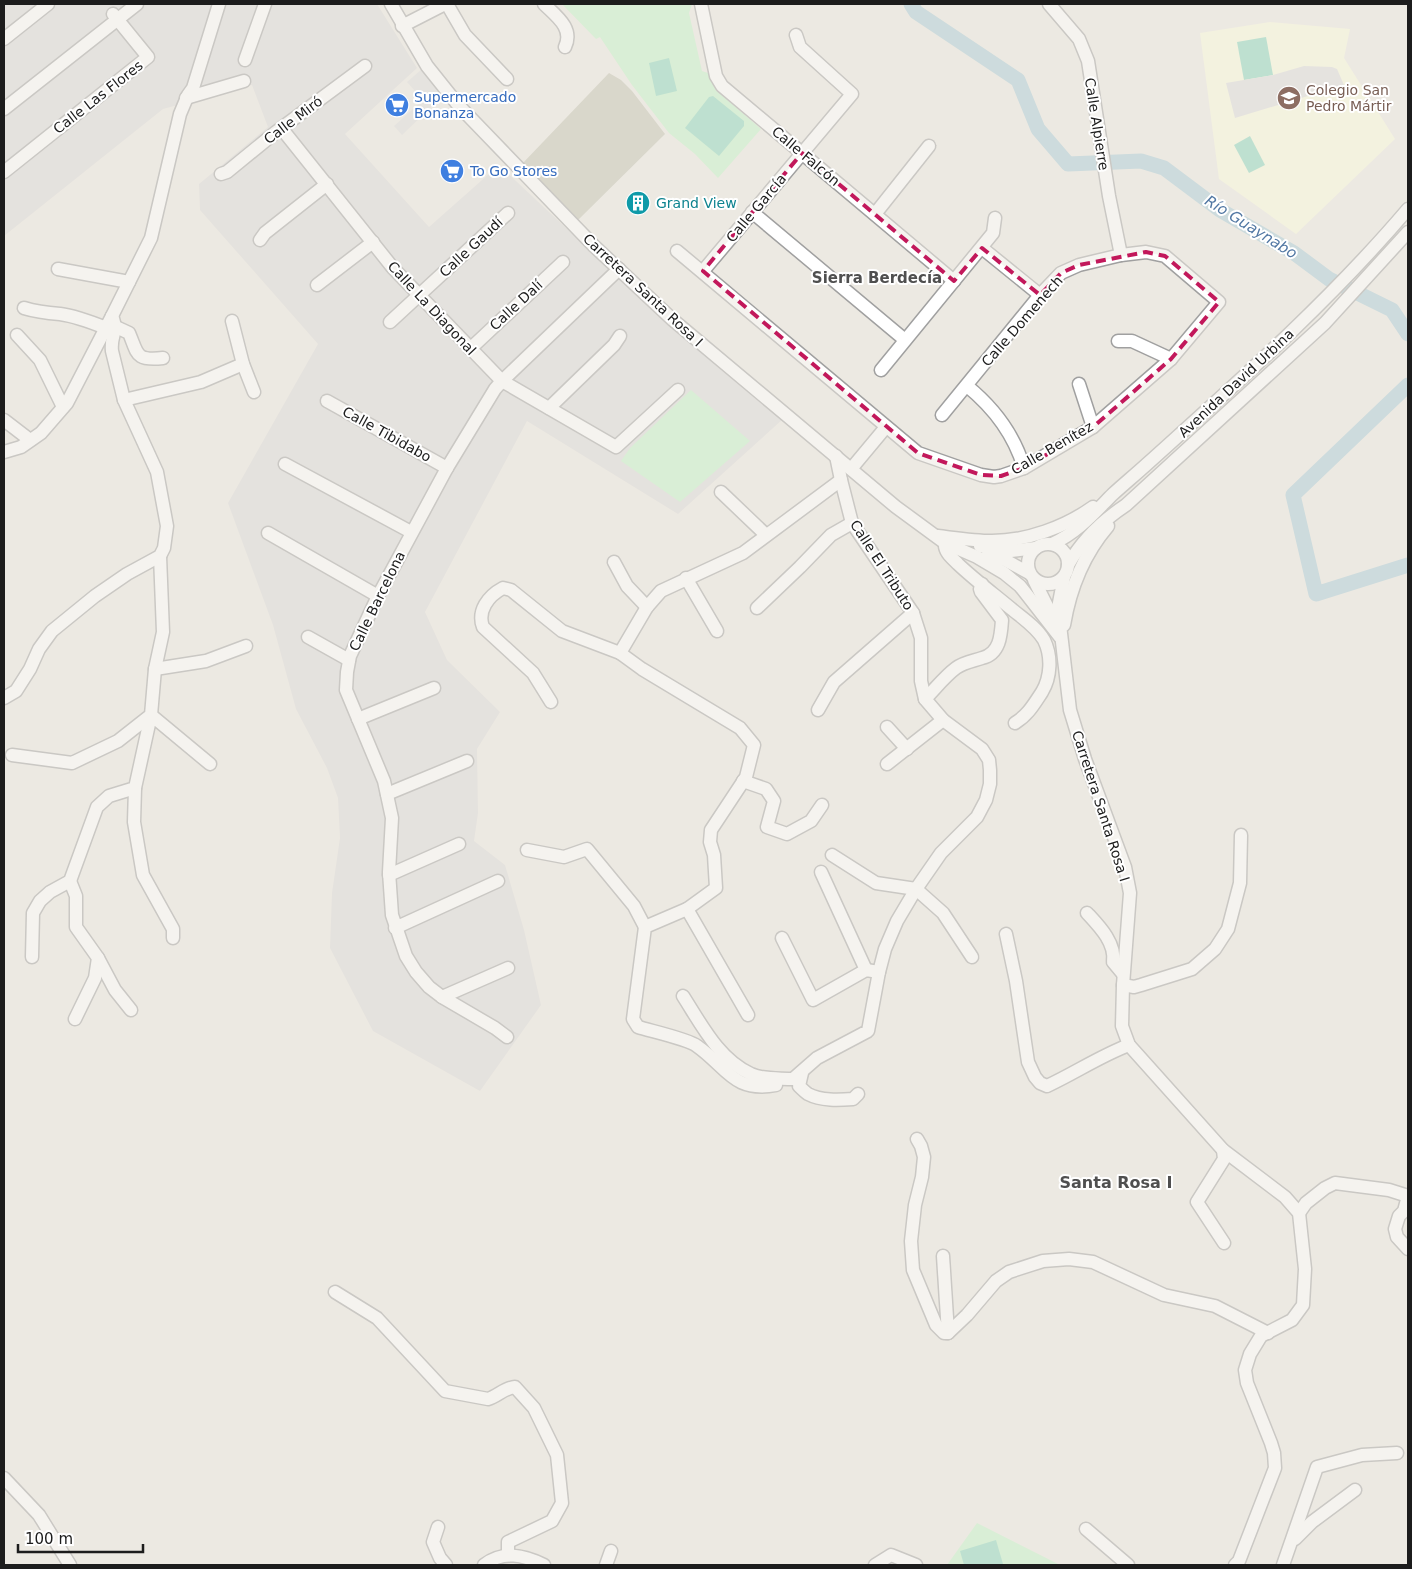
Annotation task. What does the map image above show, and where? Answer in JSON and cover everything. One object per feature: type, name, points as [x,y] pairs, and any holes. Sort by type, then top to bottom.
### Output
[{"type":"street","points":[[4,39],[48,4]]},
{"type":"street","points":[[115,17],[125,4]]},
{"type":"street","points":[[4,106],[115,17],[137,4]]},
{"type":"street","points":[[187,96],[187,88],[212,4]]},
{"type":"street","points":[[4,452],[20,447],[41,433],[63,408],[111,324],[151,238],[179,119],[187,96],[193,88],[219,4]]},
{"type":"street","points":[[245,60],[265,4]]},
{"type":"street","name":"Carretera Santa Rosa I","points":[[391,4],[402,26],[427,66],[459,106],[594,246],[673,320],[926,531],[1004,573],[1020,586],[1049,620],[1062,639],[1070,710],[1088,768],[1125,867],[1130,893],[1123,979],[1122,1026],[1129,1045],[1223,1150],[1285,1197],[1299,1213]]},
{"type":"street","points":[[402,26],[446,4],[465,35],[507,79]]},
{"type":"street","points":[[544,4],[565,26],[568,41],[565,47]]},
{"type":"street","name":"Calle Falcón","points":[[701,4],[716,76],[722,86],[954,281]]},
{"type":"street","name":"Calle Alpierre","points":[[1049,4],[1079,39],[1088,61],[1108,196],[1121,256]]},
{"type":"street","name":"Calle Las Flores","points":[[4,172],[148,57],[115,17]]},
{"type":"street","name":"Calle García","points":[[702,272],[852,94],[800,48],[796,35]]},
{"type":"street","name":"Calle Miró","points":[[221,174],[227,172],[365,66]]},
{"type":"street","points":[[187,96],[244,80]]},
{"type":"street","name":"Calle La Diagonal","points":[[282,129],[393,268],[502,381],[616,447],[678,390]]},
{"type":"street","points":[[875,214],[929,146]]},
{"type":"street","points":[[260,240],[265,233],[327,184]]},
{"type":"street","name":"Avenida David Urbina","points":[[1052,544],[1074,531],[1240,381],[1312,313],[1408,209]]},
{"type":"street","points":[[752,212],[905,340]]},
{"type":"street","name":"Calle Gaudí","points":[[390,322],[508,213]]},
{"type":"street","points":[[881,370],[982,248],[993,233],[995,218]]},
{"type":"street","name":"Avenida David Urbina","points":[[1066,571],[1076,552],[1099,525],[1126,505],[1325,322],[1408,232]]},
{"type":"street","points":[[318,285],[373,242]]},
{"type":"street","points":[[982,248],[1040,295]]},
{"type":"street","name":"Calle Benítez","points":[[677,251],[918,453],[981,475],[1001,476],[1024,468],[1093,426],[1171,359],[1219,302],[1165,256],[1146,252],[1121,256]]},
{"type":"street","name":"Calle Domenech","points":[[942,415],[1040,295],[1061,273],[1079,265],[1121,256]]},
{"type":"street","name":"Calle Dalí","points":[[470,349],[562,262]]},
{"type":"street","points":[[58,269],[129,282]]},
{"type":"street","name":"Calle Barcelona","points":[[508,1037],[442,997],[428,986],[406,956],[392,915],[389,875],[392,818],[384,781],[346,690],[350,660],[378,596],[411,532],[487,401],[502,381],[619,269]]},
{"type":"street","points":[[24,308],[39,313],[61,314],[93,323],[111,324],[129,333],[136,352],[140,357],[163,358]]},
{"type":"street","points":[[232,321],[243,364],[254,392]]},
{"type":"street","points":[[111,324],[111,343],[124,400],[157,472],[167,526],[164,548],[160,556],[163,632],[155,669],[151,715],[135,788],[134,822],[143,875],[173,929],[173,938]]},
{"type":"street","points":[[17,335],[40,360],[63,408]]},
{"type":"street","points":[[549,408],[614,345],[620,336]]},
{"type":"street","points":[[1118,341],[1132,340],[1171,359]]},
{"type":"street","points":[[124,400],[201,382],[243,364]]},
{"type":"street","points":[[1079,384],[1093,426]]},
{"type":"street","points":[[967,386],[999,416],[1019,451],[1024,468]]},
{"type":"street","name":"Calle Tibidabo","points":[[327,401],[447,468]]},
{"type":"street","points":[[4,420],[30,440]]},
{"type":"street","points":[[852,469],[886,427]]},
{"type":"street","name":"Calle El Tributo","points":[[836,456],[840,480],[852,523],[913,613],[921,638],[921,681],[925,699]]},
{"type":"street","points":[[285,464],[411,532]]},
{"type":"street","points":[[620,653],[647,607],[661,591],[743,553],[840,480]]},
{"type":"street","points":[[721,492],[766,535]]},
{"type":"street","points":[[1015,723],[1029,712],[1046,684],[1049,673],[1048,652],[1044,642],[1034,628],[949,556],[941,540],[992,541],[1030,535],[1058,527],[1114,494]]},
{"type":"street","points":[[1062,639],[1071,595],[1085,559],[1105,530],[1126,505]]},
{"type":"street","points":[[757,608],[831,535],[852,523]]},
{"type":"street","points":[[268,534],[378,596]]},
{"type":"street","name":"Carretera Santa Rosa I","points":[[941,540],[1002,551],[1036,548]]},
{"type":"street","name":"Carretera Santa Rosa I","points":[[941,540],[1005,560],[1032,577]]},
{"type":"street","points":[[1044,544],[1052,544],[1065,554],[1066,571],[1058,608],[1062,639],[1027,566],[1028,558],[1036,548],[1044,544]]},
{"type":"street","points":[[4,698],[16,691],[30,669],[39,649],[52,631],[95,596],[127,574],[160,556]]},
{"type":"street","points":[[614,562],[627,586],[647,607]]},
{"type":"street","points":[[1032,577],[1042,584],[1050,585],[1058,582],[1066,571]]},
{"type":"street","points":[[686,578],[717,631]]},
{"type":"street","points":[[527,850],[564,857],[587,850],[634,906],[645,927],[634,1010],[634,1019],[638,1027],[696,1044],[738,1082],[751,1086],[773,1086],[798,1076],[817,1058],[868,1032],[879,972],[896,921],[941,852],[977,817],[986,800],[990,784],[989,760],[982,749],[943,720],[925,699],[957,667],[991,654],[1001,640],[1002,620],[981,592],[982,584]]},
{"type":"street","points":[[551,702],[533,672],[482,627],[480,619],[482,608],[495,592],[503,588],[511,590],[562,631],[620,653],[642,669],[740,728],[754,745],[746,777],[711,830],[710,842],[714,856],[716,888],[687,909],[645,927]]},
{"type":"street","points":[[818,710],[834,682],[913,613]]},
{"type":"street","points":[[308,637],[350,660]]},
{"type":"street","points":[[155,669],[206,661],[246,646]]},
{"type":"street","points":[[358,719],[434,688]]},
{"type":"street","points":[[12,755],[72,763],[118,741],[151,715]]},
{"type":"street","points":[[151,715],[210,764]]},
{"type":"street","points":[[887,764],[943,720]]},
{"type":"street","points":[[887,728],[907,749]]},
{"type":"street","points":[[387,794],[467,761]]},
{"type":"street","points":[[743,781],[766,789],[774,801],[768,827],[787,834],[811,821],[822,805]]},
{"type":"street","points":[[32,957],[33,913],[40,901],[50,892],[70,881],[97,807],[109,796],[135,788]]},
{"type":"street","points":[[1087,913],[1100,928],[1113,949],[1113,962],[1123,979],[1134,987],[1192,968],[1215,949],[1228,929],[1240,883],[1241,835]]},
{"type":"street","points":[[389,875],[459,844]]},
{"type":"street","points":[[832,855],[876,883],[916,889],[943,913],[972,957]]},
{"type":"street","points":[[821,872],[866,970]]},
{"type":"street","points":[[70,881],[76,896],[76,928],[98,958],[114,990],[131,1010]]},
{"type":"street","points":[[395,928],[498,882]]},
{"type":"street","points":[[687,909],[748,1015]]},
{"type":"street","points":[[1006,934],[1016,981],[1028,1062],[1040,1083],[1047,1086],[1086,1067],[1109,1052],[1129,1045]]},
{"type":"street","points":[[782,938],[813,1000],[866,970],[879,972]]},
{"type":"street","points":[[75,1020],[95,978],[98,958]]},
{"type":"street","points":[[442,997],[508,968]]},
{"type":"street","points":[[683,996],[710,1038],[731,1062],[751,1075],[763,1078],[798,1076]]},
{"type":"street","points":[[798,1076],[799,1086],[808,1094],[841,1100],[853,1099],[858,1094]]},
{"type":"street","points":[[916,1139],[921,1146],[924,1157],[922,1177],[915,1205],[911,1241],[913,1270],[936,1325],[944,1333],[948,1333]]},
{"type":"street","points":[[1223,1150],[1224,1159],[1197,1202],[1224,1243]]},
{"type":"street","points":[[1238,1564],[1275,1468],[1271,1443],[1247,1383],[1245,1370],[1250,1354],[1261,1336],[1292,1320],[1303,1305],[1305,1269],[1299,1213],[1306,1203],[1325,1188],[1335,1183],[1389,1190],[1408,1196],[1404,1211],[1399,1216],[1395,1230],[1397,1237],[1408,1249]]},
{"type":"street","points":[[943,1256],[948,1333]]},
{"type":"street","points":[[948,1333],[967,1316],[996,1281],[1010,1272],[1043,1261],[1069,1259],[1093,1262],[1164,1295],[1216,1306],[1268,1333]]},
{"type":"street","points":[[335,1292],[377,1318],[445,1391],[488,1399],[508,1388],[515,1387],[534,1408],[556,1455],[562,1503],[552,1521],[508,1542],[508,1554]]},
{"type":"street","points":[[1283,1565],[1317,1466],[1362,1455],[1397,1453]]},
{"type":"street","points":[[4,1478],[39,1515],[70,1565]]},
{"type":"street","points":[[1290,1546],[1298,1534],[1355,1490]]},
{"type":"street","points":[[438,1528],[433,1542],[440,1558],[446,1565]]},
{"type":"street","points":[[1086,1529],[1128,1565]]},
{"type":"street","points":[[606,1565],[611,1551]]},
{"type":"street","points":[[484,1565],[492,1559],[508,1554],[531,1558],[544,1565]]},
{"type":"street","points":[[875,1565],[891,1555],[916,1565]]},
{"type":"highlighted area","points":[[802,153],[954,281],[982,248],[1040,295],[1061,273],[1079,265],[1146,252],[1165,256],[1219,302],[1171,359],[1093,427],[1024,468],[1001,476],[981,475],[918,453],[703,271]]},
{"type":"shaded area","points":[[4,4],[377,4],[417,68],[345,134],[429,227],[499,165],[649,306],[783,419],[678,514],[527,421],[425,612],[447,660],[500,712],[477,749],[478,813],[474,841],[505,865],[524,930],[541,1005],[480,1091],[373,1031],[330,948],[332,893],[340,838],[338,798],[327,768],[296,709],[273,625],[228,503],[318,344],[200,210],[199,184],[268,127],[252,85],[163,109],[4,236]]},
{"type":"shaded area","name":"Colegio San Pedro Mártir","points":[[1270,22],[1350,29],[1344,58],[1395,139],[1296,234],[1219,179],[1200,33]]},
{"type":"shaded area","points":[[1304,66],[1332,67],[1337,69],[1344,85],[1235,118],[1226,83],[1273,75]]},
{"type":"shaded area","points":[[422,69],[443,96],[402,135],[394,126],[423,100],[407,82]]},
{"type":"shaded area","points":[[609,73],[621,80],[632,91],[665,134],[577,221],[522,164]]},
{"type":"green space","points":[[562,4],[692,4],[689,13],[702,71],[708,73],[716,90],[761,129],[718,178],[695,154],[669,133],[632,85],[600,37],[596,39]]},
{"type":"green space","points":[[1266,37],[1273,75],[1244,80],[1237,42]]},
{"type":"green space","points":[[669,58],[677,91],[656,96],[649,63]]},
{"type":"green space","points":[[713,96],[744,121],[744,126],[719,156],[685,128],[709,97]]},
{"type":"green space","points":[[1250,136],[1265,165],[1249,173],[1234,145]]},
{"type":"green space","points":[[691,390],[750,441],[680,502],[621,461],[630,448]]},
{"type":"green space","points":[[977,1523],[1060,1565],[947,1565]]},
{"type":"green space","points":[[996,1540],[1003,1564],[964,1565],[960,1551]]},
{"type":"waterway","name":"Río Guaynabo","points":[[911,4],[916,12],[1018,80],[1038,129],[1068,164],[1141,161],[1164,168],[1220,210],[1294,253],[1329,279],[1392,310],[1408,334]]},
{"type":"waterway","name":"Río Guaynabo","points":[[1408,385],[1293,495],[1316,594],[1408,565]]},
{"type":"place","name":"Colegio San Pedro Mártir","points":[[1289,98]]},
{"type":"place","name":"Supermercado Bonanza","points":[[397,105]]},
{"type":"place","name":"To Go Stores","points":[[452,171]]},
{"type":"place","name":"Grand View","points":[[638,203]]},
{"type":"district","name":"Sierra Berdecía","points":[[877,278]]},
{"type":"district","name":"Santa Rosa I","points":[[1116,1182]]}]
